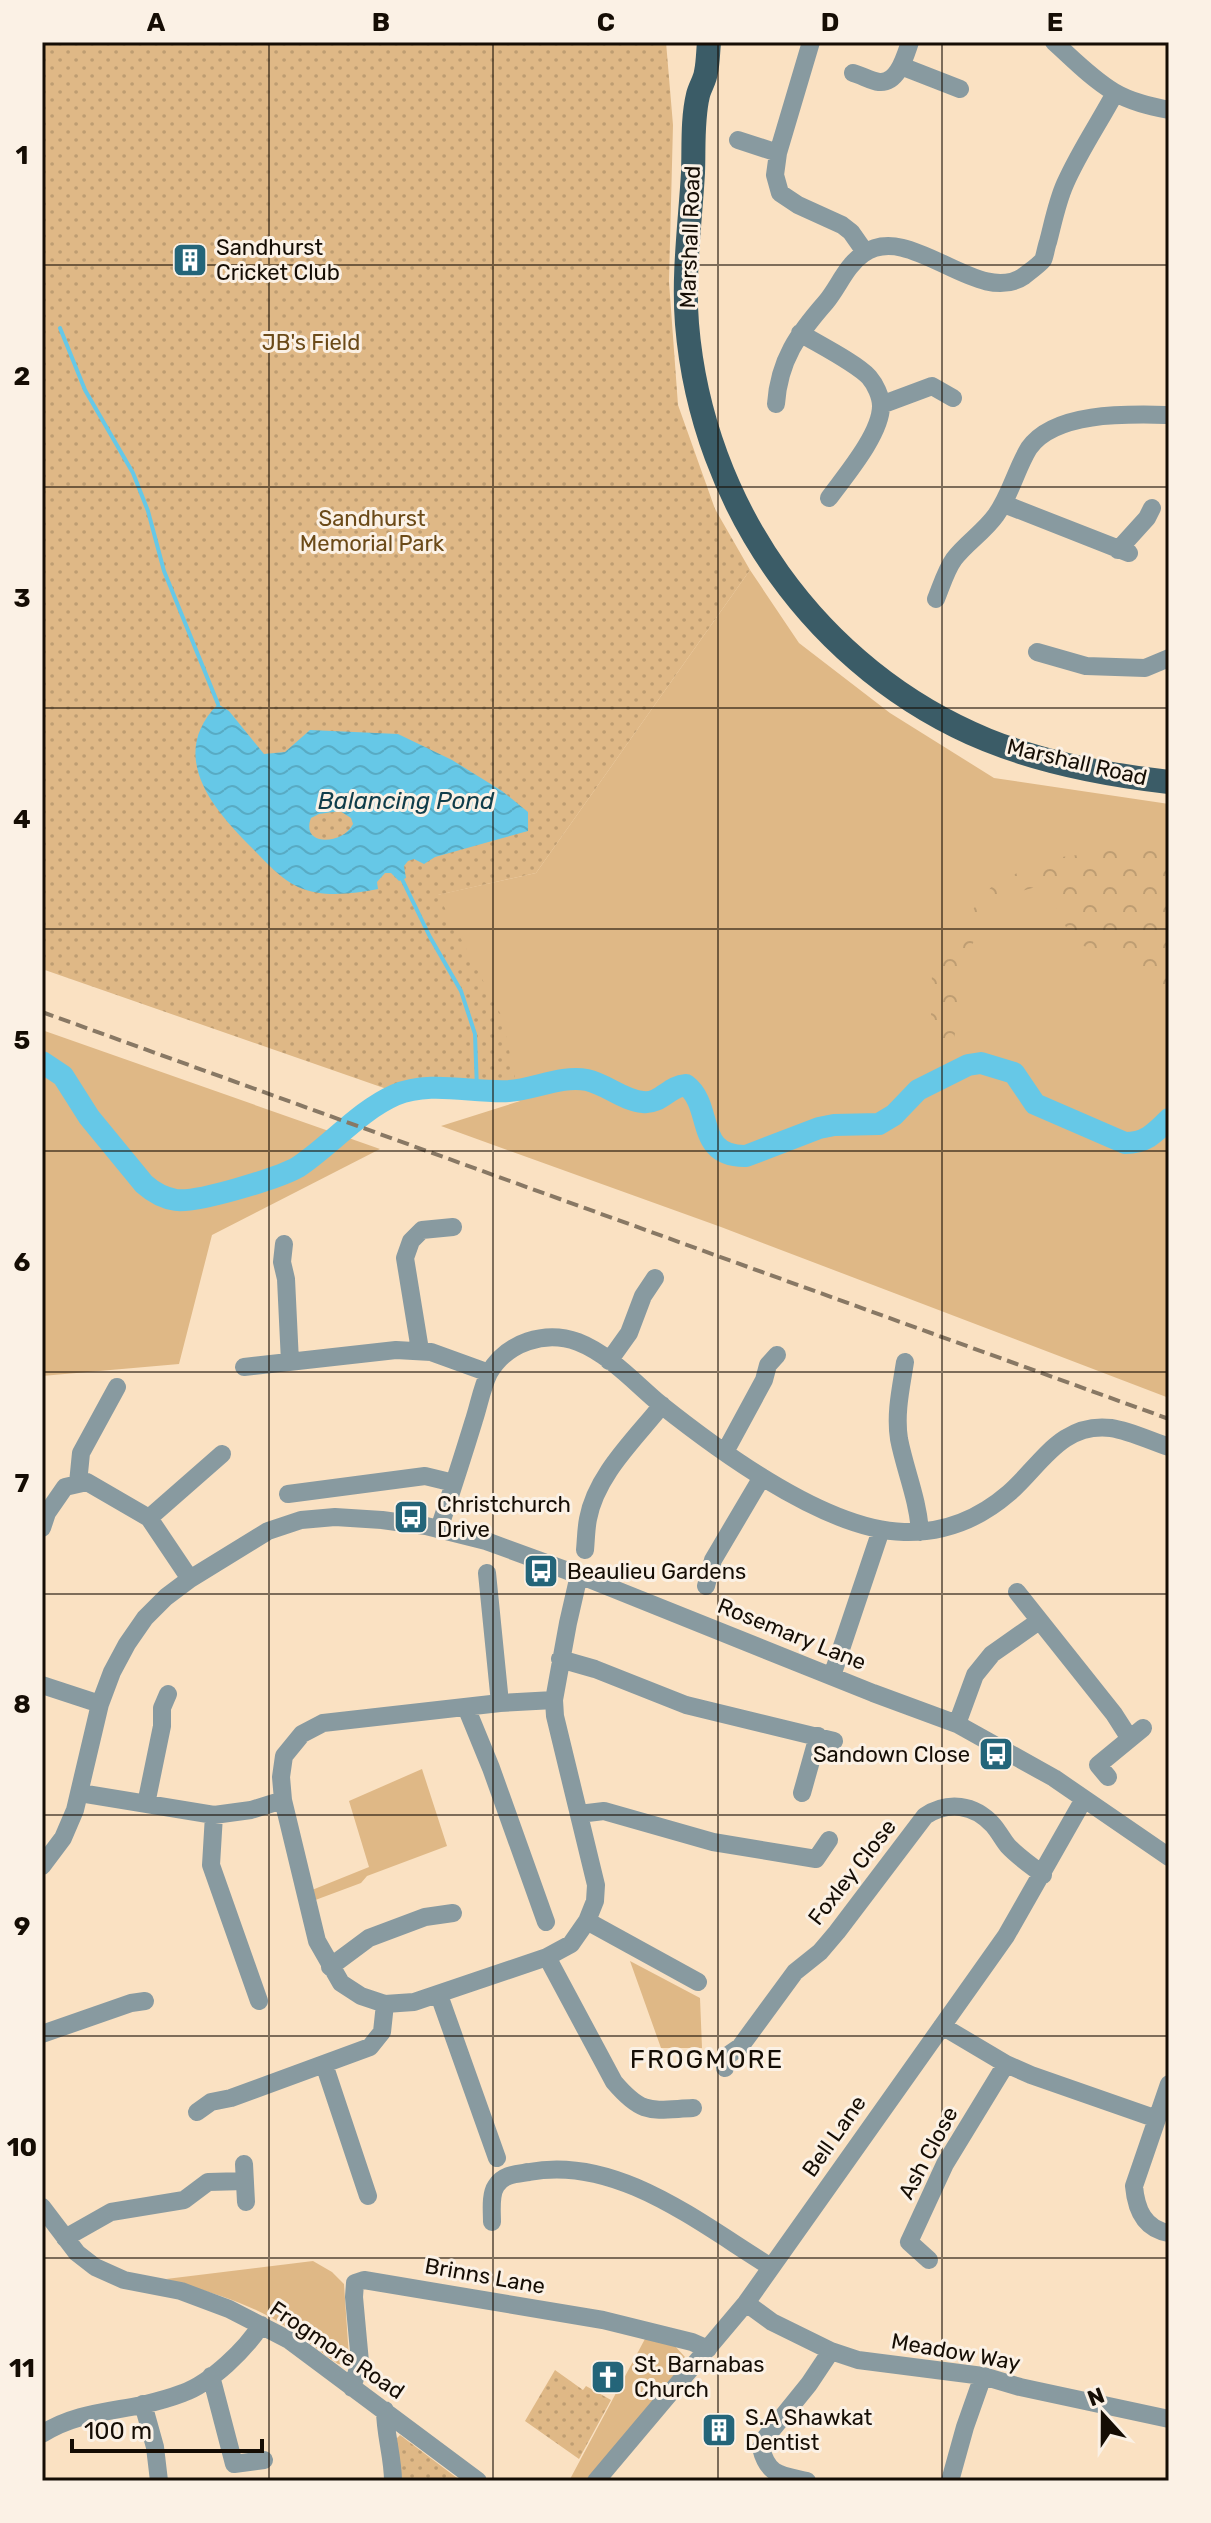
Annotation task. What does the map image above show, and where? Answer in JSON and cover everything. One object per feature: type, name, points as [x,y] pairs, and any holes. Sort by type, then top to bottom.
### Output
[{"type":"main road","name":"Marshall Road","points":[[692,42],[693,77],[698,95]]},
{"type":"main road","name":"Marshall Road","points":[[709,42],[706,73],[698,95],[686,286],[687,325],[707,430],[724,478],[752,534],[777,573],[843,648],[876,676],[936,715],[989,741],[1040,758],[1169,782]]},
{"type":"street","points":[[811,42],[778,153],[775,175],[780,193],[798,205],[842,225],[865,252]]},
{"type":"street","points":[[853,73],[879,82],[889,80],[901,66],[910,42]]},
{"type":"street","points":[[1054,42],[1115,93],[1169,110]]},
{"type":"street","points":[[901,66],[960,89]]},
{"type":"street","points":[[776,404],[770,380],[785,361],[800,333],[832,294],[852,263],[865,252],[884,245],[909,250],[981,279],[1005,283],[1021,278],[1043,260],[1064,185],[1115,93]]},
{"type":"street","points":[[738,140],[778,153]]},
{"type":"street","points":[[800,333],[867,375],[876,388],[881,405],[876,427],[829,487]]},
{"type":"street","points":[[881,405],[932,386],[953,398]]},
{"type":"street","points":[[936,599],[953,560],[988,526],[1004,504],[1029,449],[1041,435],[1061,426],[1114,414],[1169,415]]},
{"type":"street","points":[[1004,504],[1124,552],[1152,508]]},
{"type":"street","points":[[1037,652],[1086,666],[1145,668],[1169,658]]},
{"type":"street","points":[[420,1350],[405,1258],[411,1241],[422,1230],[453,1227]]},
{"type":"street","points":[[284,1244],[282,1262],[286,1279],[290,1362]]},
{"type":"street","points":[[609,1361],[629,1333],[643,1296],[655,1278]]},
{"type":"street","points":[[439,1529],[489,1373],[511,1348],[545,1336],[578,1342],[609,1361],[662,1405],[762,1477],[824,1509],[881,1530],[920,1532],[950,1527],[985,1511],[1010,1492],[1052,1447],[1063,1438],[1081,1431],[1113,1428],[1169,1447]]},
{"type":"street","points":[[244,1367],[420,1350],[489,1373]]},
{"type":"street","points":[[725,1452],[764,1380],[768,1365],[777,1355]]},
{"type":"street","points":[[905,1362],[897,1410],[899,1438],[919,1512],[920,1532]]},
{"type":"street","points":[[78,1483],[81,1453],[117,1387]]},
{"type":"street","points":[[585,1550],[588,1517],[601,1484],[662,1405]]},
{"type":"street","points":[[149,1518],[222,1454]]},
{"type":"street","points":[[288,1494],[425,1476],[454,1483]]},
{"type":"street","points":[[706,1586],[713,1560],[762,1477]]},
{"type":"street","points":[[44,1517],[65,1487],[87,1482],[149,1518],[190,1579]]},
{"type":"street","name":"Rosemary Lane","points":[[42,1866],[63,1838],[80,1793],[100,1704],[112,1672],[127,1644],[155,1608],[190,1579],[268,1531],[301,1520],[335,1517],[382,1520],[439,1529],[486,1541],[957,1724],[1054,1778],[1169,1857]]},
{"type":"street","points":[[832,1676],[881,1530]]},
{"type":"street","points":[[487,1573],[500,1703]]},
{"type":"street","points":[[554,1700],[323,1723],[302,1734],[284,1756],[281,1777],[283,1800],[317,1941],[341,1983],[361,1996],[385,2004],[414,2002],[547,1957],[571,1944],[587,1921],[595,1901],[596,1885],[555,1716],[554,1700],[579,1575]]},
{"type":"street","points":[[1017,1592],[1114,1714],[1137,1734],[1098,1765],[1108,1777]]},
{"type":"street","points":[[957,1724],[975,1675],[992,1654],[1039,1621]]},
{"type":"street","points":[[560,1659],[595,1669],[686,1705],[826,1738],[802,1793]]},
{"type":"street","points":[[42,1685],[100,1704]]},
{"type":"street","points":[[146,1804],[162,1726],[162,1708],[168,1694]]},
{"type":"street","points":[[466,1707],[546,1922]]},
{"type":"street","points":[[80,1793],[214,1815],[251,1810],[283,1800]]},
{"type":"street","name":"Bell Lane","points":[[596,2481],[746,2303],[1006,1936],[1084,1799]]},
{"type":"street","name":"Foxley Close","points":[[725,2068],[727,2056],[740,2047],[795,1972],[820,1952],[925,1816],[939,1807],[958,1806],[980,1813],[1009,1847],[1043,1875]]},
{"type":"street","points":[[579,1814],[604,1811],[713,1842],[816,1859],[829,1840]]},
{"type":"street","points":[[214,1815],[211,1865],[259,2001]]},
{"type":"street","points":[[330,1967],[369,1938],[425,1917],[453,1913]]},
{"type":"street","points":[[587,1921],[698,1982]]},
{"type":"street","points":[[547,1957],[614,2082],[627,2098],[639,2107],[657,2110],[693,2108]]},
{"type":"street","points":[[439,1995],[497,2158]]},
{"type":"street","points":[[42,2034],[145,2001]]},
{"type":"street","points":[[197,2112],[211,2102],[231,2098],[370,2047],[382,2032],[385,2004]]},
{"type":"street","points":[[942,2026],[1006,2064],[1157,2119]]},
{"type":"street","points":[[324,2064],[368,2196]]},
{"type":"street","name":"Ash Close","points":[[929,2260],[909,2242],[945,2164],[1006,2064]]},
{"type":"street","points":[[1169,2084],[1134,2186],[1142,2218],[1154,2229],[1169,2233]]},
{"type":"street","points":[[492,2222],[493,2193],[497,2183],[506,2176],[542,2169],[571,2169],[608,2176],[645,2191],[771,2267]]},
{"type":"street","points":[[65,2238],[111,2212],[184,2200],[208,2182],[244,2173],[246,2202]]},
{"type":"street","name":"Frogmore Road","points":[[42,2207],[77,2253],[95,2267],[124,2280],[181,2291],[229,2309],[289,2340],[478,2481]]},
{"type":"street","name":"Brinns Lane","points":[[352,2388],[360,2362],[355,2283],[364,2280],[603,2320],[692,2342],[708,2349]]},
{"type":"street","name":"Meadow Way","points":[[746,2303],[772,2322],[831,2351],[858,2360],[983,2376],[1169,2419]]},
{"type":"street","points":[[42,2434],[54,2426],[87,2414],[186,2392],[211,2376],[250,2343],[261,2325]]},
{"type":"street","points":[[807,2481],[775,2473],[765,2463],[761,2448],[831,2351]]},
{"type":"street","points":[[211,2376],[234,2464],[264,2460]]},
{"type":"street","points":[[950,2481],[983,2376]]},
{"type":"street","points":[[143,2404],[155,2447],[159,2481]]},
{"type":"street","points":[[385,2410],[385,2432],[393,2463],[393,2481]]},
{"type":"green space","name":"Sandhurst Memorial Park","points":[[42,42],[666,42],[673,125],[669,282],[678,405],[715,509],[750,570],[536,873],[438,895],[502,1017],[520,1101],[422,1084],[404,1095],[42,969]]},
{"type":"green space","points":[[750,570],[799,643],[890,713],[994,778],[1169,804],[1169,1398],[721,1227],[441,1126],[520,1101],[437,895],[536,873]]},
{"type":"green space","points":[[1146,843],[1169,847],[1169,990],[1139,964],[1096,954],[1071,937],[1050,895],[1036,887],[1013,895],[983,923],[967,959],[954,1040],[927,1049],[932,972],[962,923],[992,886],[1044,859]]},
{"type":"green space","points":[[42,1030],[380,1149],[212,1235],[179,1364],[42,1376]]},
{"type":"green space","points":[[422,1769],[447,1846],[367,1876],[361,1883],[310,1902],[307,1892],[369,1867],[349,1801]]},
{"type":"green space","points":[[630,1961],[700,1998],[702,2048],[661,2048]]},
{"type":"green space","points":[[313,2261],[332,2272],[344,2284],[349,2358],[345,2365],[338,2364],[255,2309],[166,2279]]},
{"type":"green space","points":[[646,2337],[674,2345],[685,2357],[682,2367],[590,2481],[569,2481]]},
{"type":"green space","points":[[555,2370],[583,2390],[586,2386],[611,2400],[579,2459],[525,2421]]},
{"type":"green space","points":[[400,2435],[461,2481],[397,2481],[395,2440]]},
{"type":"water","name":"Balancing Pond","points":[[218,704],[229,711],[264,754],[285,752],[310,730],[398,734],[452,760],[502,791],[528,812],[528,831],[435,857],[424,864],[414,859],[408,861],[404,866],[406,878],[399,881],[391,873],[385,873],[377,882],[378,889],[338,894],[317,893],[298,887],[273,869],[236,831],[210,798],[196,761],[196,742],[203,723]],"holes":[[[340,811],[351,818],[353,824],[348,831],[332,839],[317,838],[309,827],[311,818],[319,814]]]},
{"type":"waterway","points":[[60,328],[85,390],[133,473],[148,511],[164,571],[218,704]]},
{"type":"waterway","points":[[401,877],[461,991],[475,1034],[477,1090]]},
{"type":"waterway","points":[[42,1062],[63,1076],[89,1117],[144,1184],[158,1194],[176,1200],[219,1194],[288,1172],[382,1102],[422,1088],[509,1091],[578,1079],[594,1082],[629,1099],[649,1102],[686,1085],[700,1105],[712,1140],[730,1154],[746,1156],[819,1128],[879,1124],[894,1115],[918,1090],[968,1065],[981,1063],[1014,1073],[1035,1104],[1125,1143],[1144,1139],[1169,1119]]},
{"type":"railway","points":[[42,1012],[1169,1419]]},
{"type":"place","name":"Sandhurst Cricket Club","points":[[190,260]]},
{"type":"place","name":"Christchurch Drive","points":[[411,1517]]},
{"type":"place","name":"Beaulieu Gardens","points":[[541,1571]]},
{"type":"place","name":"Sandown Close","points":[[996,1754]]},
{"type":"place","name":"St. Barnabas Church","points":[[608,2377]]},
{"type":"place","name":"S.A Shawkat Dentist","points":[[719,2430]]},
{"type":"district","name":"FROGMORE","points":[[707,2059]]},
{"type":"park label","name":"JB's Field","points":[[311,342]]}]
